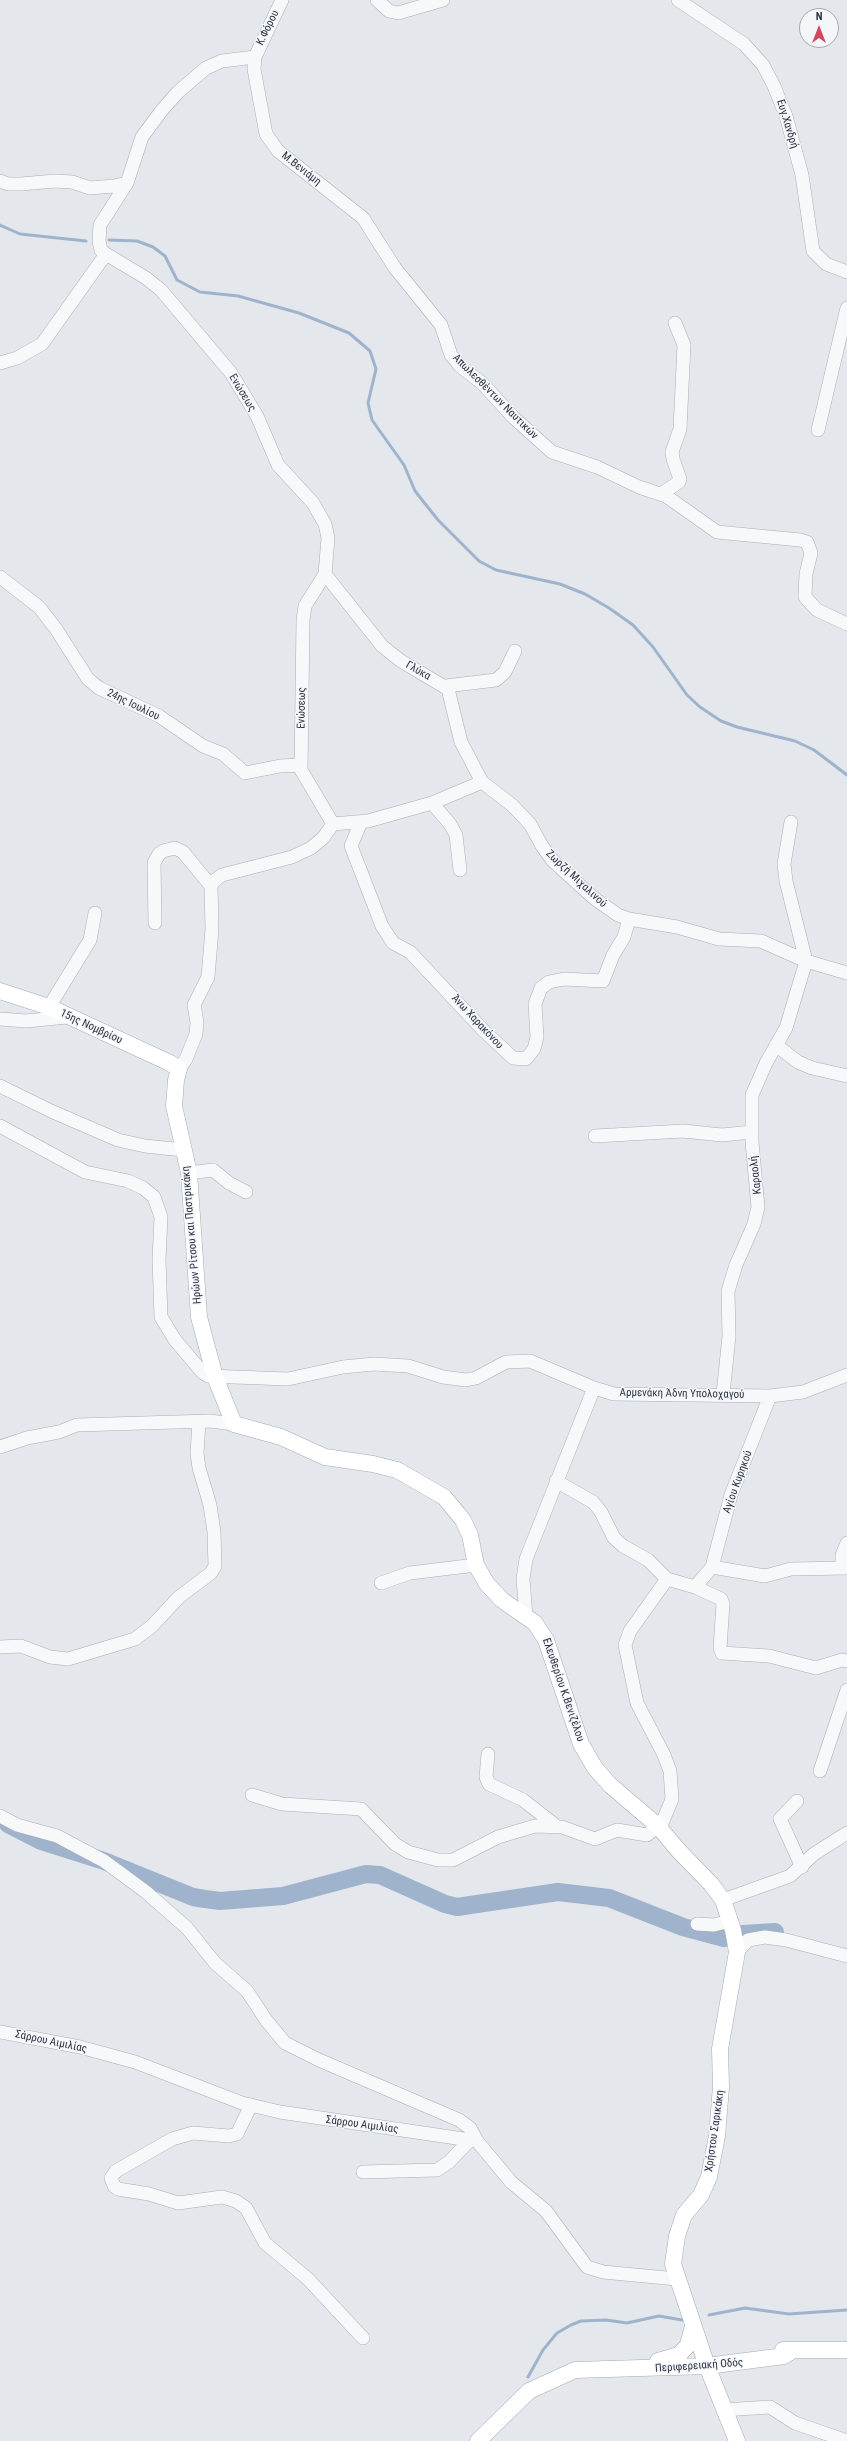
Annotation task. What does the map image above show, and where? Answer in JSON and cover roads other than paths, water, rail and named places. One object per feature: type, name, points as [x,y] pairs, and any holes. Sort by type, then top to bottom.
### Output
[{"type":"main road","name":"15ης Νομβρίου","points":[[0,991],[49,1007],[67,1017],[170,1063],[179,1069]]},
{"type":"main road","name":"Ηρώων Ρίτσου και Παστρικάκη","points":[[179,1069],[176,1080],[174,1106],[189,1173],[199,1317],[215,1377]]},
{"type":"main road","points":[[215,1377],[234,1424]]},
{"type":"main road","name":"Ελευθερίου Κ.Βενιζέλου","points":[[234,1424],[281,1437],[325,1457],[373,1464],[397,1470],[420,1481],[444,1497],[463,1520],[470,1535],[476,1565],[492,1590],[535,1623],[546,1640],[581,1744],[594,1768],[610,1785],[659,1827],[678,1850],[711,1884],[723,1900]]},
{"type":"main road","name":"Χρήστου Σαρικάκη","points":[[723,1900],[734,1937],[720,2049],[722,2087],[712,2167],[705,2186],[684,2215],[673,2264],[706,2363],[723,2410],[737,2441]]},
{"type":"main road","points":[[658,2361],[679,2354],[688,2345],[693,2326]]},
{"type":"main road","name":"Περιφερειακή Οδός","points":[[478,2441],[529,2390],[575,2370],[605,2368],[658,2361],[706,2363],[784,2350],[847,2350]]},
{"type":"main road","name":"Περιφερειακή Οδός","points":[[605,2368],[617,2370],[706,2363],[747,2362],[784,2356],[792,2351]]},
{"type":"main road","points":[[717,2393],[724,2375],[729,2370],[747,2362]]},
{"type":"street","name":"Κ.Φόρου","points":[[255,57],[282,0]]},
{"type":"street","points":[[377,0],[389,11],[398,13],[443,0]]},
{"type":"street","name":"Ευγ.Χανδρή","points":[[678,0],[744,44],[763,65],[774,86],[786,116],[802,175],[813,251],[826,264],[847,272]]},
{"type":"street","points":[[0,362],[17,358],[42,344],[106,254],[99,245],[100,226],[127,183],[142,137],[178,92],[206,68],[222,61],[255,57]]},
{"type":"street","name":"Μ.Βενιάμη","points":[[255,57],[254,69],[263,124],[269,138],[278,151],[346,205]]},
{"type":"street","points":[[0,181],[8,184],[55,181],[72,182],[90,188],[114,186],[127,183]]},
{"type":"street","name":"Απωλεσθέντων Ναυτικών","points":[[346,205],[363,218],[395,268],[441,324],[455,360],[482,383],[544,447],[556,454],[597,467],[639,487],[661,494],[717,532],[800,540],[807,542],[811,553],[806,574],[805,597],[817,610],[847,624]]},
{"type":"street","name":"Ενώσεως","points":[[106,254],[146,278],[161,290],[237,381],[257,416],[278,465],[313,503],[325,524],[328,538],[326,574],[305,606],[301,765],[302,775],[333,824]]},
{"type":"street","points":[[818,430],[847,308]]},
{"type":"street","points":[[661,494],[680,479],[672,452],[680,429],[684,345],[675,323]]},
{"type":"street","name":"Γλύκα","points":[[326,574],[382,646],[401,661],[446,686]]},
{"type":"street","name":"24ης Ιουλίου","points":[[0,577],[39,607],[56,629],[88,679],[99,688],[159,716],[203,746],[223,754],[245,773],[280,766],[301,765]]},
{"type":"street","points":[[179,1069],[186,1059],[196,1034],[197,1017],[194,1005],[208,977],[212,929],[211,886],[214,881],[222,875],[292,857],[311,848],[323,838],[333,824],[361,822],[432,803],[482,782],[461,742],[446,686],[496,680],[505,672],[515,651]]},
{"type":"street","name":"Ζωρζή Μιχαλινού","points":[[482,782],[512,805],[530,824],[542,846],[554,861],[595,899],[612,912],[629,919],[677,927],[719,939],[755,940],[806,961],[847,973]]},
{"type":"street","points":[[432,803],[450,824],[456,835],[460,870]]},
{"type":"street","name":"Άνω Χαρακόνου","points":[[361,822],[351,846],[382,926],[393,942],[410,952],[484,1031],[513,1058],[526,1059],[534,1048],[537,1037],[535,1004],[541,988],[555,980],[564,978],[603,981],[613,955],[624,937],[629,919]]},
{"type":"street","points":[[791,822],[784,864],[786,881],[806,961]]},
{"type":"street","points":[[155,923],[154,863],[164,851],[175,848],[183,852],[211,886]]},
{"type":"street","points":[[49,1007],[90,940],[95,913]]},
{"type":"street","name":"Καραολή","points":[[723,1394],[729,1336],[728,1291],[736,1265],[754,1224],[758,1207],[752,1132],[754,1090],[786,1028],[806,961]]},
{"type":"street","points":[[0,1019],[22,1021],[67,1017]]},
{"type":"street","points":[[776,1046],[798,1062],[812,1068],[847,1076]]},
{"type":"street","points":[[0,1086],[51,1111],[118,1140],[145,1146],[183,1150]]},
{"type":"street","points":[[0,1126],[85,1172],[128,1181],[143,1188],[154,1197],[161,1217],[158,1260],[161,1318],[175,1340],[203,1373],[215,1377]]},
{"type":"street","points":[[594,1136],[683,1131],[722,1135],[752,1132]]},
{"type":"street","points":[[189,1173],[213,1170],[229,1183],[246,1192]]},
{"type":"street","name":"Αρμενάκη Άδνη Υπολοχαγού","points":[[215,1377],[288,1379],[344,1367],[374,1364],[408,1366],[443,1377],[466,1380],[476,1378],[506,1362],[530,1361],[594,1388],[614,1394],[723,1394],[770,1396],[803,1392],[847,1375]]},
{"type":"street","points":[[526,1616],[524,1570],[533,1538],[594,1388]]},
{"type":"street","name":"Αγίου Κυρηκού","points":[[695,1587],[712,1567],[731,1495],[770,1396]]},
{"type":"street","points":[[0,1448],[27,1438],[59,1432],[78,1425],[199,1422],[234,1424]]},
{"type":"street","points":[[0,1647],[21,1646],[50,1657],[68,1659],[134,1639],[152,1626],[179,1597],[211,1573],[215,1566],[214,1532],[198,1460],[199,1422]]},
{"type":"street","points":[[556,1481],[593,1502],[601,1512],[614,1538],[623,1546],[648,1560],[667,1580],[695,1587],[717,1596],[723,1604],[720,1648],[722,1653],[769,1656],[816,1668],[842,1660],[847,1661]]},
{"type":"street","points":[[712,1567],[765,1576],[791,1569],[845,1568],[842,1555],[847,1543]]},
{"type":"street","points":[[381,1583],[410,1573],[476,1565]]},
{"type":"street","points":[[488,1754],[486,1777],[488,1784],[515,1795],[555,1825],[595,1839],[618,1830],[647,1835],[659,1827],[672,1799],[670,1771],[664,1754],[637,1703],[625,1645],[630,1631],[667,1580]]},
{"type":"street","points":[[820,1771],[847,1690]]},
{"type":"street","points":[[252,1795],[282,1804],[361,1810],[395,1844],[414,1854],[438,1860],[460,1857],[498,1837],[525,1828],[555,1825]]},
{"type":"street","points":[[797,1801],[780,1819],[802,1867]]},
{"type":"street","points":[[0,1816],[16,1825],[57,1836],[104,1861],[146,1892],[187,1928],[215,1963],[247,1991],[266,2020],[285,2043],[319,2060],[459,2120],[470,2128],[474,2140],[511,2182],[546,2211],[587,2267],[603,2272],[677,2279]]},
{"type":"street","points":[[723,1900],[790,1876],[802,1867],[814,1854],[847,1833]]},
{"type":"street","points":[[697,1924],[714,1925],[734,1937],[748,1940],[765,1937],[786,1940],[847,1956]]},
{"type":"street","name":"Σάρρου Αιμιλίας","points":[[0,2032],[80,2048],[135,2062],[251,2105],[334,2121],[474,2140]]},
{"type":"street","points":[[251,2105],[238,2134],[229,2136],[202,2133],[184,2135],[116,2171],[111,2178],[112,2182],[118,2189],[149,2194],[178,2203],[222,2197],[236,2201],[246,2208],[265,2243],[308,2279],[363,2338]]},
{"type":"street","points":[[363,2172],[408,2172],[437,2170],[449,2162],[474,2140]]},
{"type":"street","points":[[723,2410],[770,2407],[801,2425],[847,2441]]},
{"type":"waterway","points":[[0,225],[20,234],[86,241]]},
{"type":"waterway","points":[[109,240],[137,241],[153,247],[165,256],[177,280],[200,292],[238,296],[299,313],[349,333],[370,351],[376,369],[368,403],[372,420],[404,465],[415,491],[438,520],[479,561],[496,570],[560,584],[585,594],[609,608],[633,625],[653,647],[687,695],[700,707],[721,721],[737,727],[795,741],[814,750],[847,775]]},
{"type":"waterway","points":[[8,1824],[41,1841],[104,1861],[193,1897],[205,1899],[220,1901],[283,1896],[366,1874],[380,1875],[445,1904],[457,1907],[558,1892],[609,1898],[683,1927],[724,1938],[743,1934],[775,1932]]},
{"type":"waterway","points":[[709,2315],[745,2308],[789,2314],[847,2310]]},
{"type":"waterway","points":[[528,2377],[543,2350],[557,2333],[581,2321],[606,2320],[627,2323],[659,2316],[682,2320]]}]
